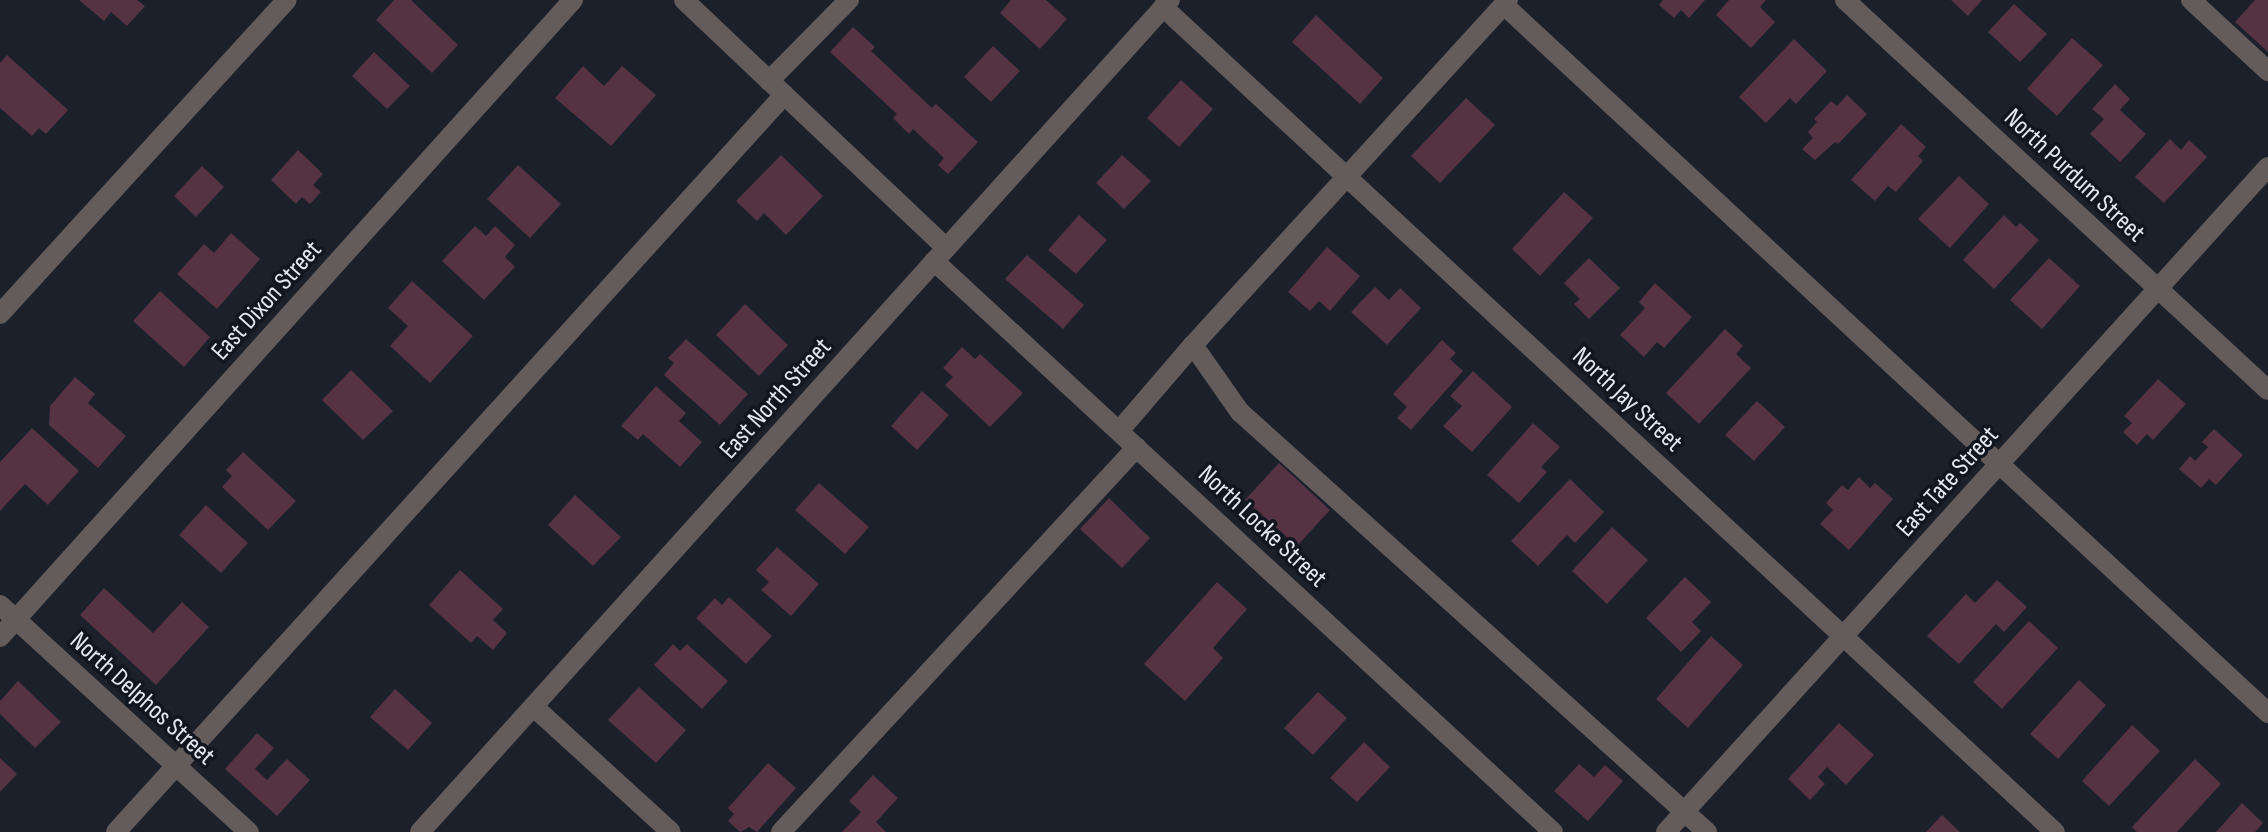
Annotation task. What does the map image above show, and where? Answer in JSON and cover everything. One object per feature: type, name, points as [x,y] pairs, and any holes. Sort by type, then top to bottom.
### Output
[{"type":"street","points":[[0,314],[287,0]]},
{"type":"street","name":"East Dixon Street","points":[[0,637],[573,0]]},
{"type":"street","name":"North Locke Street","points":[[684,0],[1119,431],[1553,832]]},
{"type":"street","points":[[116,832],[776,88],[849,0]]},
{"type":"street","name":"North Purdum Street","points":[[1845,0],[2268,390]]},
{"type":"street","points":[[2191,0],[2268,71]]},
{"type":"street","points":[[1119,431],[1193,345],[1506,2],[2268,713]]},
{"type":"street","name":"North Jay Street","points":[[1166,4],[1347,178],[2055,832]]},
{"type":"street","name":"East North Street","points":[[420,832],[1166,4]]},
{"type":"street","name":"East Tate Street","points":[[1666,832],[2268,167]]},
{"type":"street","points":[[1193,345],[1240,412],[1707,832]]},
{"type":"street","points":[[781,832],[1137,447]]},
{"type":"street","name":"North Delphos Street","points":[[0,605],[249,832]]},
{"type":"street","points":[[534,707],[671,832]]},
{"type":"building","points":[[79,0],[137,0],[145,6],[127,26],[111,12],[104,21]]},
{"type":"building","points":[[394,0],[411,0],[458,45],[432,73],[376,20]]},
{"type":"building","points":[[1011,0],[1046,0],[1067,19],[1040,49],[1000,13]]},
{"type":"building","points":[[1663,0],[1705,0],[1689,18],[1681,10],[1674,18],[1659,5]]},
{"type":"building","points":[[1729,0],[1766,0],[1760,7],[1775,22],[1751,48],[1716,15]]},
{"type":"building","points":[[1951,0],[1982,0],[1968,16]]},
{"type":"building","points":[[2255,0],[2268,0],[2268,52],[2235,22]]},
{"type":"building","points":[[2014,4],[2047,34],[2020,62],[1988,32]]},
{"type":"building","points":[[1316,15],[1383,78],[1360,104],[1292,42]]},
{"type":"building","points":[[853,27],[875,47],[871,51],[932,108],[936,104],[978,142],[948,174],[938,165],[944,158],[913,129],[909,134],[893,118],[897,114],[830,52]]},
{"type":"building","points":[[2072,38],[2103,65],[2057,116],[2027,89]]},
{"type":"building","points":[[1794,39],[1827,71],[1796,104],[1790,98],[1766,123],[1739,97]]},
{"type":"building","points":[[993,46],[1020,71],[991,102],[964,77]]},
{"type":"building","points":[[374,52],[410,86],[387,109],[352,76]]},
{"type":"building","points":[[7,55],[68,110],[46,134],[39,128],[32,136],[0,108],[0,63]]},
{"type":"building","points":[[583,66],[604,86],[622,66],[656,95],[611,146],[555,98]]},
{"type":"building","points":[[1181,80],[1213,109],[1179,147],[1147,118]]},
{"type":"building","points":[[2115,84],[2130,99],[2120,110],[2146,134],[2120,162],[2090,134],[2104,119],[2092,109]]},
{"type":"building","points":[[1847,95],[1867,114],[1838,144],[1835,142],[1815,160],[1802,149],[1813,138],[1808,132],[1817,122],[1814,119],[1831,101],[1837,106]]},
{"type":"building","points":[[1466,98],[1495,125],[1440,183],[1411,156]]},
{"type":"building","points":[[1901,124],[1926,147],[1918,156],[1923,161],[1896,192],[1888,186],[1875,201],[1851,180]]},
{"type":"building","points":[[2170,139],[2181,150],[2189,140],[2207,157],[2164,203],[2135,177]]},
{"type":"building","points":[[298,150],[323,174],[313,185],[321,192],[310,204],[302,197],[296,204],[271,180]]},
{"type":"building","points":[[781,155],[823,196],[786,235],[764,213],[757,221],[736,201]]},
{"type":"building","points":[[1122,155],[1151,181],[1124,209],[1096,183]]},
{"type":"building","points":[[518,165],[561,204],[530,238],[487,199]]},
{"type":"building","points":[[202,166],[224,187],[196,217],[174,196]]},
{"type":"building","points":[[1959,176],[1989,204],[1950,248],[1918,219]]},
{"type":"building","points":[[1564,192],[1593,218],[1540,276],[1512,249]]},
{"type":"building","points":[[1079,215],[1107,240],[1076,274],[1048,250]]},
{"type":"building","points":[[2004,215],[2016,227],[2020,223],[2039,240],[1994,289],[1963,260]]},
{"type":"building","points":[[475,226],[486,236],[495,226],[515,245],[505,257],[515,267],[484,300],[442,261]]},
{"type":"building","points":[[231,233],[260,259],[217,309],[177,274],[204,244],[214,253]]},
{"type":"building","points":[[1327,247],[1360,276],[1330,311],[1319,301],[1310,311],[1288,292]]},
{"type":"building","points":[[1027,255],[1084,305],[1063,329],[1005,279]]},
{"type":"building","points":[[1589,258],[1620,288],[1589,319],[1574,304],[1580,299],[1564,283]]},
{"type":"building","points":[[2049,258],[2080,286],[2042,329],[2010,300]]},
{"type":"building","points":[[412,281],[473,336],[430,383],[390,346],[408,326],[388,308]]},
{"type":"building","points":[[1655,283],[1692,317],[1664,348],[1657,342],[1644,357],[1620,335],[1645,308],[1639,302]]},
{"type":"building","points":[[1375,287],[1389,300],[1400,288],[1421,308],[1387,345],[1351,312]]},
{"type":"building","points":[[160,291],[210,337],[184,367],[133,321]]},
{"type":"building","points":[[745,304],[788,345],[759,376],[716,335]]},
{"type":"building","points":[[1725,329],[1743,346],[1736,354],[1751,368],[1699,424],[1666,393]]},
{"type":"building","points":[[686,339],[748,394],[720,425],[664,375],[674,363],[668,358]]},
{"type":"building","points":[[1442,340],[1456,353],[1450,359],[1463,371],[1411,430],[1397,418],[1407,407],[1393,394]]},
{"type":"building","points":[[962,347],[975,359],[980,354],[1023,393],[990,427],[945,385],[953,377],[943,368]]},
{"type":"building","points":[[351,370],[393,411],[363,440],[322,400]]},
{"type":"building","points":[[1473,371],[1512,407],[1472,452],[1443,426],[1462,406],[1450,396]]},
{"type":"building","points":[[75,377],[95,394],[88,403],[126,436],[98,468],[49,425],[50,406]]},
{"type":"building","points":[[2158,379],[2186,404],[2153,440],[2147,434],[2137,445],[2123,432],[2132,423],[2124,416]]},
{"type":"building","points":[[656,386],[686,413],[679,421],[702,442],[680,467],[643,434],[638,440],[621,426]]},
{"type":"building","points":[[922,391],[949,415],[917,450],[891,426]]},
{"type":"building","points":[[1757,401],[1785,427],[1754,461],[1725,435]]},
{"type":"building","points":[[1533,423],[1560,447],[1541,467],[1547,472],[1519,503],[1487,475]]},
{"type":"building","points":[[32,428],[79,471],[48,505],[25,484],[0,511],[0,462]]},
{"type":"building","points":[[2214,429],[2243,455],[2216,485],[2209,479],[2201,488],[2179,469],[2190,456],[2195,461],[2208,447],[2202,442]]},
{"type":"building","points":[[243,452],[296,501],[268,530],[222,487],[232,476],[226,470]]},
{"type":"building","points":[[1279,463],[1330,510],[1297,546],[1245,500]]},
{"type":"building","points":[[1859,477],[1870,488],[1875,483],[1893,499],[1849,550],[1820,524],[1833,510],[1826,503],[1842,485],[1848,490]]},
{"type":"building","points":[[1570,479],[1604,512],[1575,543],[1567,535],[1538,566],[1511,541]]},
{"type":"building","points":[[819,483],[869,527],[845,554],[795,510]]},
{"type":"building","points":[[575,495],[621,537],[593,566],[548,525]]},
{"type":"building","points":[[1109,498],[1150,538],[1122,568],[1080,529]]},
{"type":"building","points":[[206,505],[248,543],[221,573],[179,535]]},
{"type":"building","points":[[1612,527],[1648,560],[1607,604],[1572,571]]},
{"type":"building","points":[[777,547],[819,584],[791,616],[761,590],[769,582],[756,570]]},
{"type":"building","points":[[460,570],[503,609],[493,620],[507,633],[493,650],[477,636],[471,643],[429,605]]},
{"type":"building","points":[[1685,577],[1711,602],[1692,622],[1701,631],[1681,652],[1646,618]]},
{"type":"building","points":[[1997,580],[2027,607],[2004,632],[1996,624],[1959,664],[1927,636],[1966,594],[1975,603]]},
{"type":"building","points":[[1217,582],[1247,609],[1213,648],[1223,658],[1185,701],[1144,664]]},
{"type":"building","points":[[104,588],[153,633],[182,602],[209,627],[156,685],[80,615]]},
{"type":"building","points":[[729,597],[772,636],[746,664],[696,618],[715,598],[722,605]]},
{"type":"building","points":[[2029,621],[2058,648],[2002,709],[1973,682]]},
{"type":"building","points":[[1711,636],[1743,665],[1688,728],[1656,699]]},
{"type":"building","points":[[673,644],[680,651],[687,644],[728,681],[702,709],[654,665]]},
{"type":"building","points":[[2079,680],[2106,705],[2058,759],[2030,734]]},
{"type":"building","points":[[18,681],[61,722],[35,748],[0,714],[0,701]]},
{"type":"building","points":[[639,687],[686,730],[656,763],[608,720]]},
{"type":"building","points":[[395,689],[432,723],[408,750],[370,717]]},
{"type":"building","points":[[1318,692],[1347,718],[1313,755],[1284,728]]},
{"type":"building","points":[[1839,723],[1874,755],[1846,785],[1827,767],[1818,777],[1825,784],[1810,800],[1788,779]]},
{"type":"building","points":[[2132,725],[2160,751],[2109,806],[2082,781]]},
{"type":"building","points":[[257,733],[274,748],[255,769],[267,780],[287,759],[310,780],[277,816],[225,769]]},
{"type":"building","points":[[1364,742],[1390,767],[1357,802],[1330,778]]},
{"type":"building","points":[[0,758],[17,774],[0,792]]},
{"type":"building","points":[[2195,759],[2221,784],[2177,832],[2137,832],[2132,827]]},
{"type":"building","points":[[768,763],[796,788],[757,832],[749,827],[740,832],[728,821],[734,814],[728,808]]},
{"type":"building","points":[[1579,764],[1594,777],[1605,765],[1623,781],[1588,821],[1554,791]]},
{"type":"building","points":[[873,775],[898,798],[876,822],[886,832],[842,832],[861,812],[849,801]]},
{"type":"building","points":[[2242,803],[2263,823],[2255,832],[2216,832]]},
{"type":"building","points":[[1942,815],[1960,832],[1926,832]]}]
